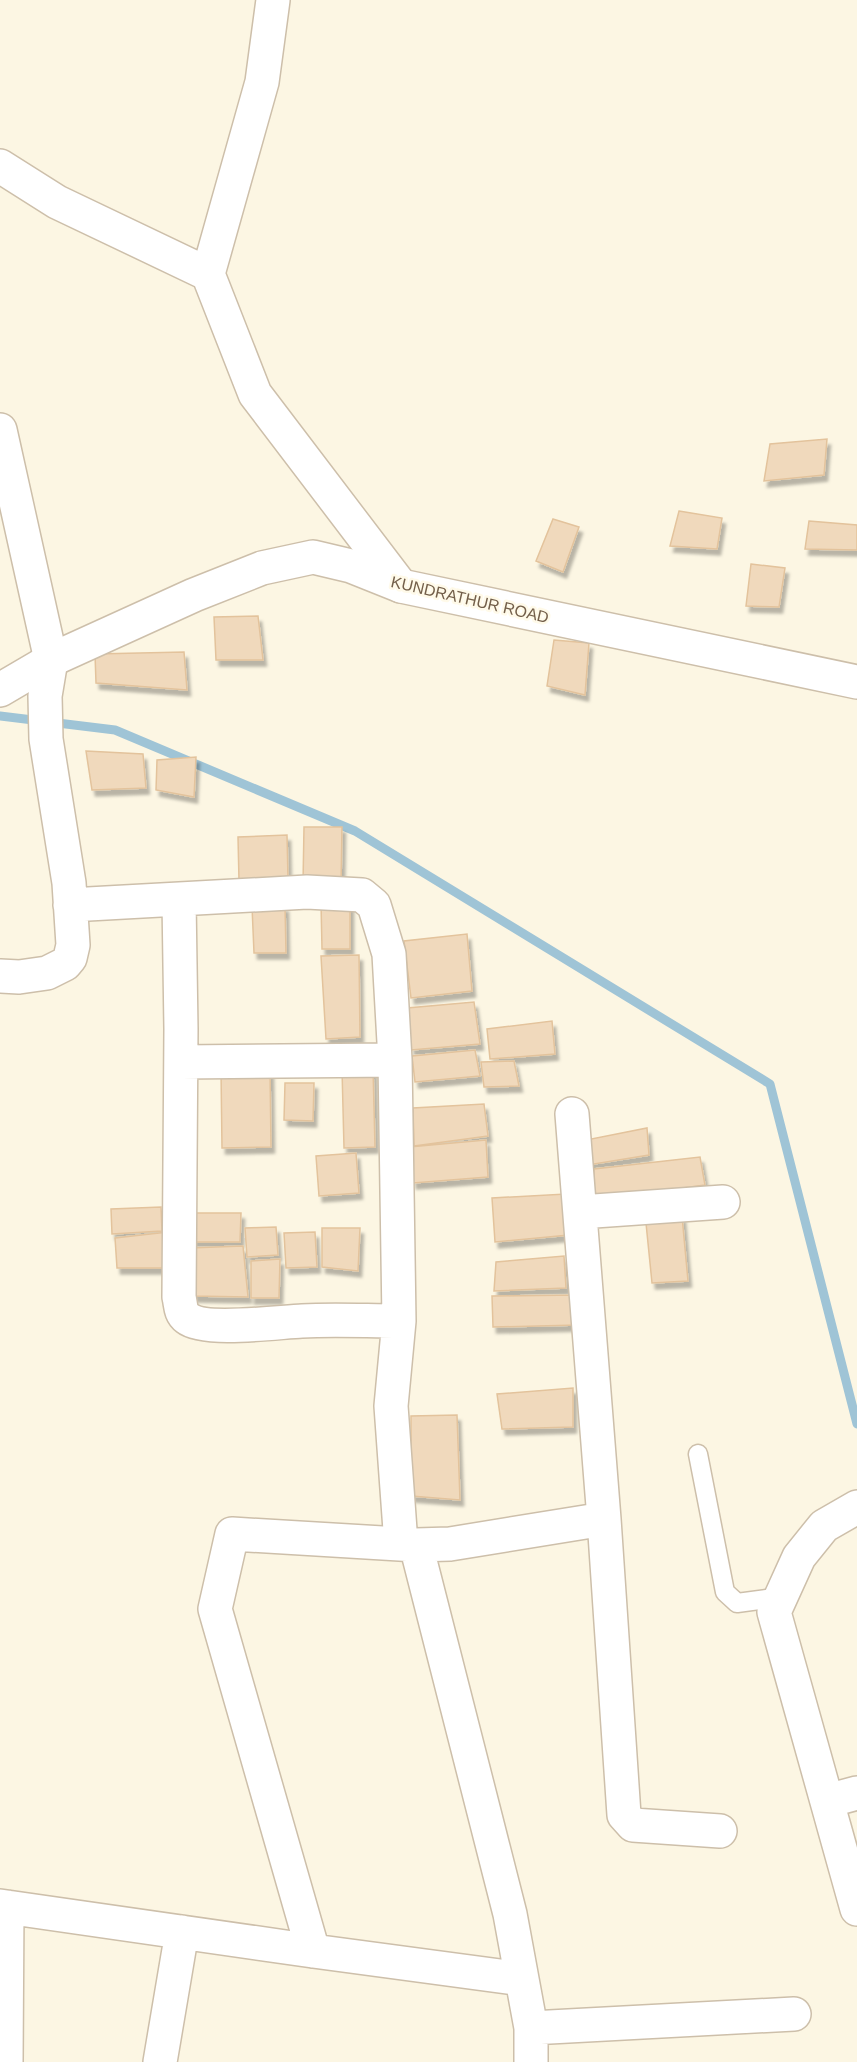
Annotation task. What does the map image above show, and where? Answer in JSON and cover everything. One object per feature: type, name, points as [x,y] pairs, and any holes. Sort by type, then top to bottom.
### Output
[{"type":"street","points":[[273,0],[262,82],[208,274],[255,394],[401,586]]},
{"type":"street","points":[[0,166],[57,201],[208,274]]},
{"type":"street","points":[[0,430],[51,660],[45,696],[46,739],[69,883],[73,945],[70,958],[65,964],[47,973],[19,977],[0,976]]},
{"type":"street","name":"KUNDRATHUR ROAD","points":[[0,690],[51,660],[194,595],[262,568],[313,557],[351,566],[401,586],[857,682]]},
{"type":"street","points":[[70,905],[307,892],[362,895],[374,904],[388,954],[395,1059],[399,1321],[391,1406],[409,1545],[510,1914],[531,2028],[531,2062]]},
{"type":"street","points":[[179,900],[181,1062],[179,1297],[182,1311],[187,1318],[198,1323],[229,1325],[303,1321],[399,1321]]},
{"type":"street","points":[[181,1062],[395,1059]]},
{"type":"street","points":[[572,1114],[604,1519],[624,1815],[633,1825],[720,1831]]},
{"type":"street","points":[[580,1212],[723,1202]]},
{"type":"street","points":[[857,1507],[824,1526],[799,1557],[774,1612],[842,1797],[857,1909]]},
{"type":"street","points":[[313,1951],[215,1609],[232,1534],[409,1545],[450,1544],[604,1519]]},
{"type":"street","points":[[6,2062],[4,1906],[522,1979]]},
{"type":"street","points":[[160,2062],[182,1932]]},
{"type":"street","points":[[531,2028],[794,2014]]},
{"type":"lane","points":[[698,1454],[725,1592],[737,1603],[781,1597]]},
{"type":"building","points":[[827,439],[824,475],[764,481],[770,444]]},
{"type":"building","points":[[679,511],[722,518],[717,549],[670,546]]},
{"type":"building","points":[[553,519],[579,527],[563,572],[536,561]]},
{"type":"building","points":[[809,521],[857,525],[857,550],[805,549]]},
{"type":"building","points":[[751,564],[785,568],[779,607],[746,606]]},
{"type":"building","points":[[258,616],[263,660],[216,660],[214,617]]},
{"type":"building","points":[[554,640],[589,643],[585,695],[547,686]]},
{"type":"building","points":[[184,652],[187,690],[96,683],[95,654]]},
{"type":"building","points":[[86,751],[143,754],[146,788],[92,790]]},
{"type":"building","points":[[196,757],[194,797],[156,790],[157,760]]},
{"type":"building","points":[[304,827],[342,827],[341,884],[303,883]]},
{"type":"building","points":[[287,835],[288,879],[239,881],[238,837]]},
{"type":"building","points":[[350,902],[350,949],[322,949],[321,903]]},
{"type":"building","points":[[252,906],[285,906],[286,953],[254,953]]},
{"type":"building","points":[[467,934],[472,991],[411,998],[404,941]]},
{"type":"building","points":[[359,955],[360,1037],[326,1039],[321,956]]},
{"type":"building","points":[[474,1002],[480,1044],[411,1050],[407,1008]]},
{"type":"building","points":[[552,1021],[555,1054],[490,1059],[487,1029]]},
{"type":"building","points":[[475,1050],[480,1076],[415,1082],[412,1056]]},
{"type":"building","points":[[514,1061],[519,1086],[484,1087],[481,1062]]},
{"type":"building","points":[[373,1068],[375,1147],[344,1148],[342,1069]]},
{"type":"building","points":[[221,1071],[270,1071],[271,1147],[222,1148]]},
{"type":"building","points":[[285,1083],[314,1083],[313,1121],[284,1120]]},
{"type":"building","points":[[484,1104],[488,1136],[414,1146],[413,1108]]},
{"type":"building","points":[[647,1128],[649,1155],[588,1165],[586,1140]]},
{"type":"building","points":[[486,1140],[488,1177],[413,1183],[409,1147]]},
{"type":"building","points":[[356,1153],[359,1193],[319,1196],[316,1156]]},
{"type":"building","points":[[700,1157],[705,1185],[593,1200],[594,1169]]},
{"type":"building","points":[[566,1194],[569,1235],[495,1242],[492,1198]]},
{"type":"building","points":[[161,1207],[162,1231],[112,1234],[111,1209]]},
{"type":"building","points":[[191,1213],[241,1213],[240,1242],[192,1242]]},
{"type":"building","points":[[682,1216],[688,1281],[652,1283],[646,1223]]},
{"type":"building","points":[[276,1227],[278,1255],[247,1257],[245,1228]]},
{"type":"building","points":[[322,1228],[360,1228],[358,1271],[322,1267]]},
{"type":"building","points":[[168,1232],[165,1268],[117,1268],[115,1238]]},
{"type":"building","points":[[315,1232],[317,1267],[286,1268],[284,1233]]},
{"type":"building","points":[[243,1246],[248,1297],[193,1296],[189,1248]]},
{"type":"building","points":[[564,1256],[566,1288],[494,1291],[496,1262]]},
{"type":"building","points":[[280,1259],[279,1298],[251,1298],[251,1261]]},
{"type":"building","points":[[578,1295],[578,1325],[493,1327],[492,1296]]},
{"type":"building","points":[[573,1388],[573,1427],[502,1429],[497,1394]]},
{"type":"building","points":[[457,1415],[460,1500],[411,1496],[411,1416]]},
{"type":"waterway","points":[[0,716],[115,730],[355,831],[770,1084],[857,1424]]}]
